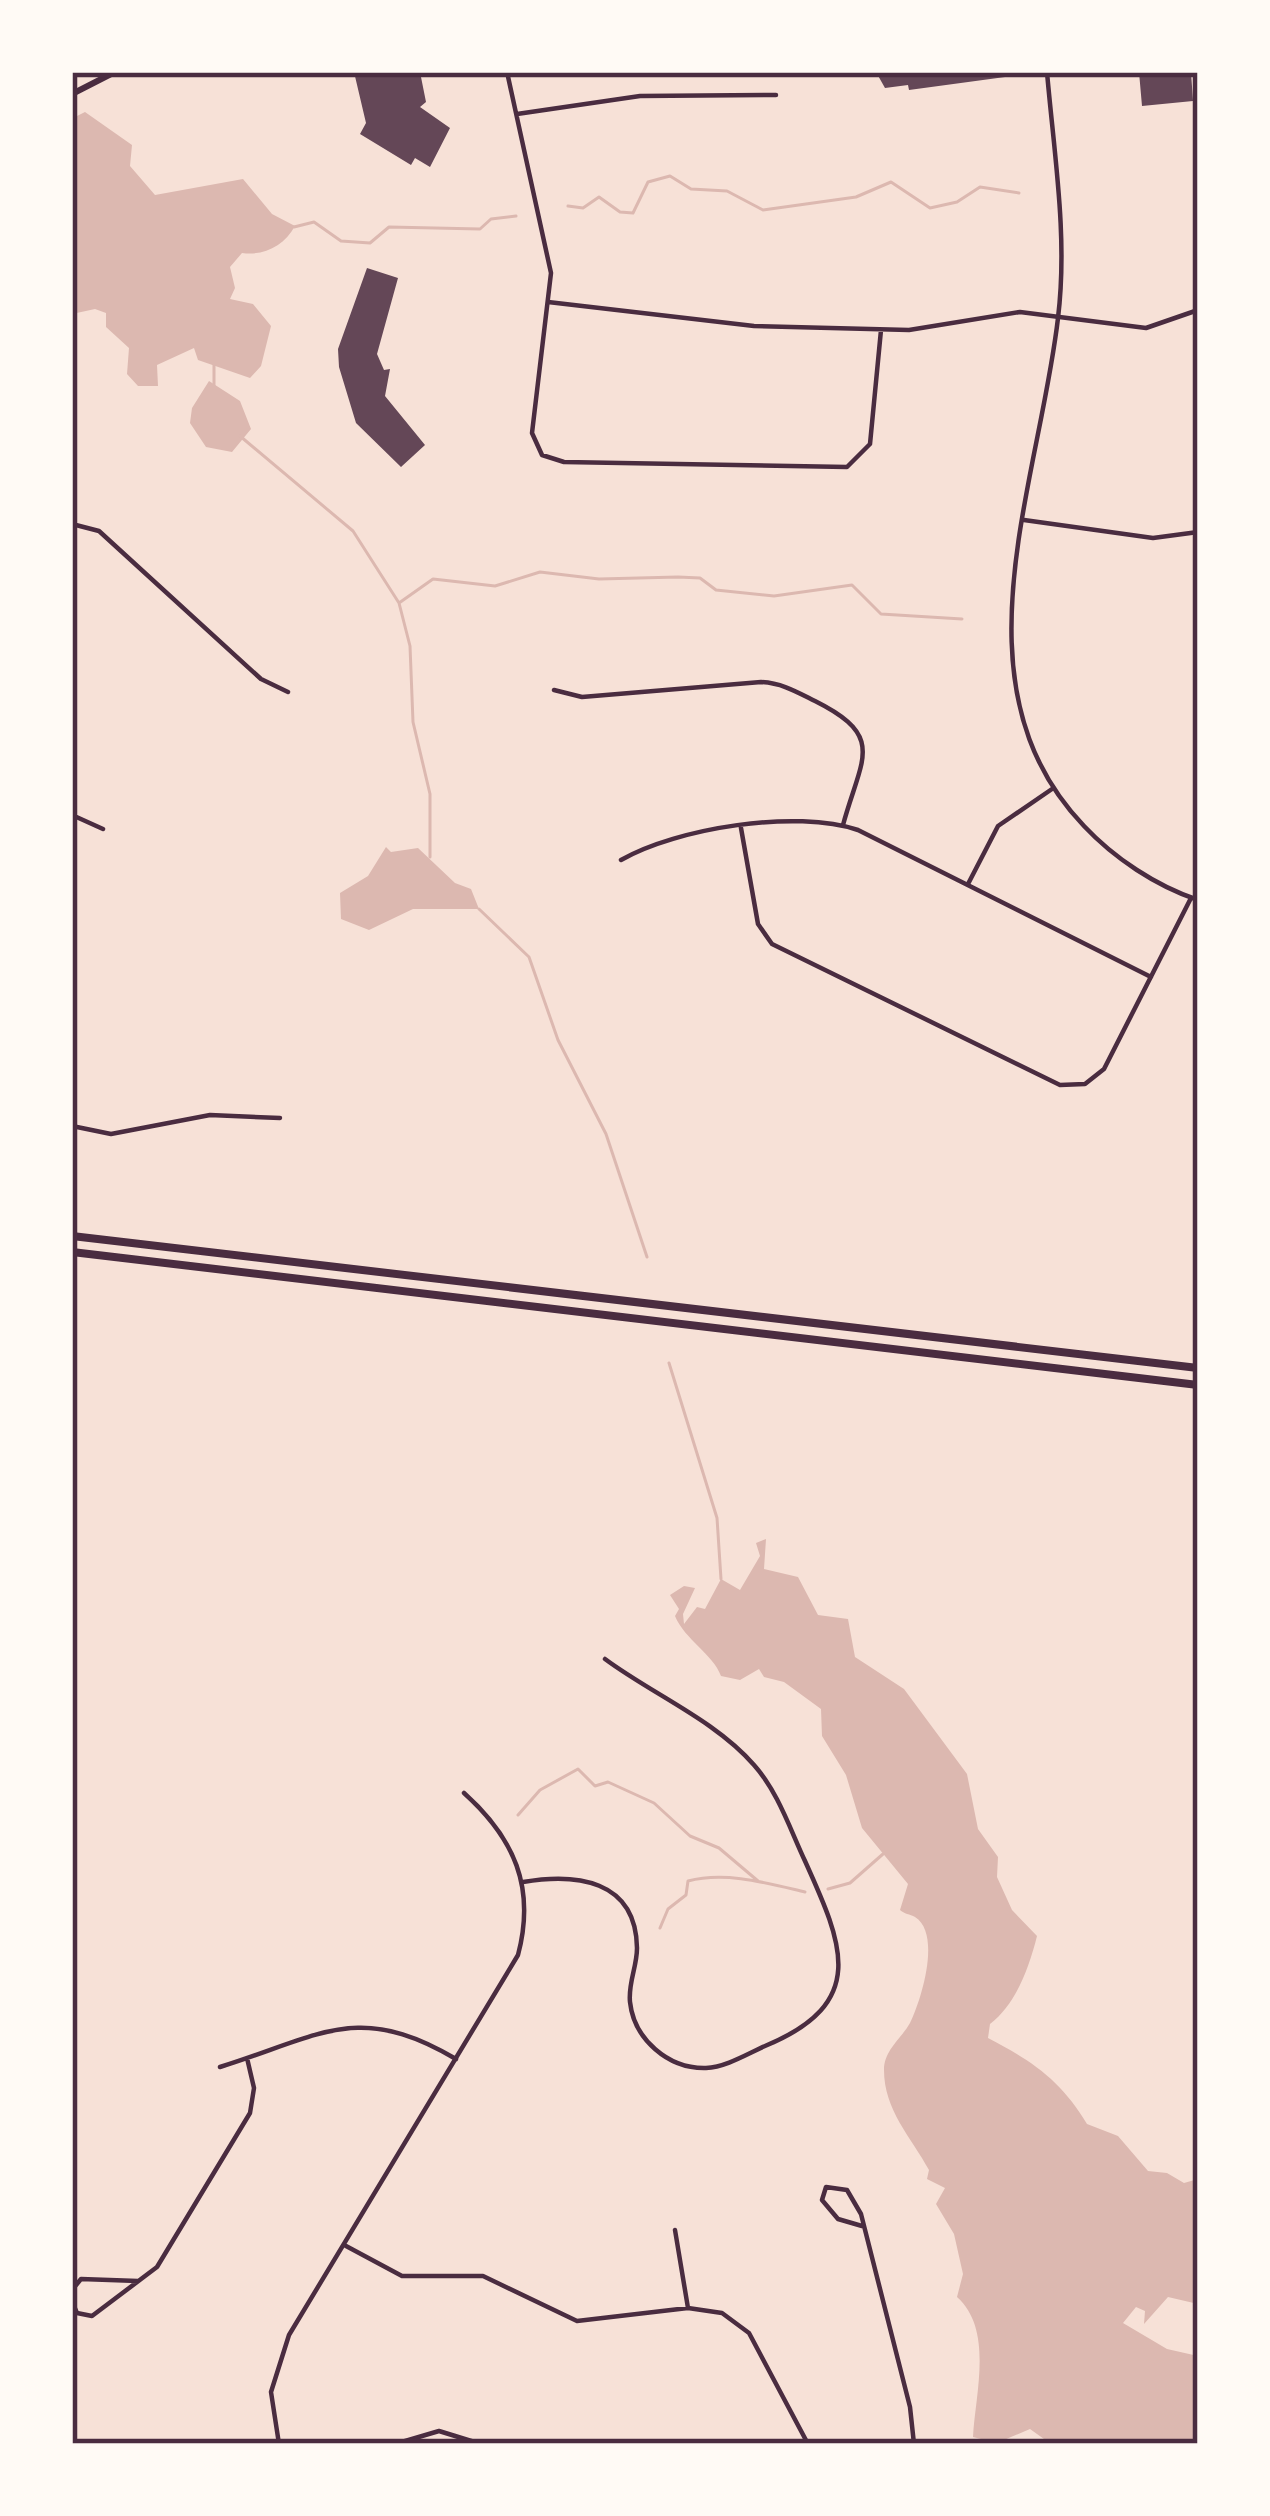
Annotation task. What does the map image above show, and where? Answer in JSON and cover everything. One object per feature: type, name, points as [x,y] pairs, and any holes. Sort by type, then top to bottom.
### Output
[{"type":"highway","points":[[72,1236],[1198,1368]]},
{"type":"highway","points":[[72,1252],[1198,1384]]},
{"type":"main road","points":[[72,94],[115,72]]},
{"type":"street","points":[[507,72],[550,258],[532,434],[542,454],[564,462],[847,467],[870,444],[881,330]]},
{"type":"street","points":[[741,828],[758,924],[772,944],[1052,1083],[1078,1086],[1099,1075],[1194,899],[1116,855],[1052,789],[1023,722],[1011,664],[1012,598],[1059,316],[1061,221],[1047,72]]},
{"type":"street","points":[[517,114],[640,96],[776,95]]},
{"type":"street","points":[[548,302],[754,326],[881,330],[920,329],[1020,312],[1145,328],[1198,310]]},
{"type":"street","points":[[1024,520],[1153,538],[1198,532]]},
{"type":"street","points":[[72,524],[99,531],[261,679],[288,692]]},
{"type":"street","points":[[554,690],[582,697],[761,682],[785,686],[849,718],[861,732],[863,752],[843,825]]},
{"type":"street","points":[[968,884],[998,826],[1052,789]]},
{"type":"street","points":[[72,815],[103,829]]},
{"type":"street","points":[[620,860],[668,841],[741,828],[800,819],[843,825],[1151,977]]},
{"type":"street","points":[[72,1126],[111,1134],[209,1115],[280,1118]]},
{"type":"street","points":[[523,1882],[579,1877],[619,1901],[636,1940],[629,1991],[636,2024],[657,2051],[680,2064],[718,2067],[801,2031],[832,1996],[841,1961],[836,1930],[771,1789],[741,1751],[605,1659]]},
{"type":"street","points":[[279,2444],[272,2417],[277,2363],[513,1969],[522,1941],[523,1882],[509,1840],[464,1793]]},
{"type":"street","points":[[220,2067],[341,2029],[378,2025],[413,2034],[456,2059]]},
{"type":"street","points":[[72,2301],[77,2313],[92,2316],[138,2282],[167,2252],[250,2113],[254,2088],[247,2058]]},
{"type":"street","points":[[862,2226],[832,2215],[822,2200],[826,2188],[847,2190],[862,2226],[891,2326],[914,2444]]},
{"type":"street","points":[[675,2230],[688,2308]]},
{"type":"street","points":[[346,2246],[401,2276],[483,2276],[577,2321],[688,2308],[722,2313],[749,2333],[808,2444]]},
{"type":"street","points":[[72,2290],[81,2279],[138,2282]]},
{"type":"street","points":[[395,2444],[454,2431],[482,2444]]},
{"type":"shaded area","points":[[72,111],[75,117],[85,112],[132,145],[130,166],[155,195],[243,179],[272,214],[295,226],[279,244],[258,253],[242,253],[230,267],[235,288],[230,299],[253,304],[271,326],[261,366],[250,378],[198,360],[194,348],[157,365],[158,386],[138,386],[127,374],[129,348],[106,327],[106,313],[95,309],[72,314]]},
{"type":"shaded area","points":[[209,381],[240,401],[251,429],[232,452],[206,447],[190,423],[192,408]]},
{"type":"shaded area","points":[[386,847],[391,852],[418,848],[455,883],[471,889],[479,909],[413,909],[369,930],[341,919],[340,893],[368,876]]},
{"type":"shaded area","points":[[766,1539],[764,1569],[798,1577],[818,1615],[848,1619],[855,1657],[904,1689],[967,1774],[978,1829],[998,1857],[997,1877],[1012,1910],[1037,1936],[1020,1985],[990,2024],[988,2038],[1045,2074],[1087,2124],[1118,2136],[1148,2171],[1167,2173],[1184,2183],[1198,2179],[1198,2304],[1168,2297],[1144,2324],[1145,2311],[1136,2307],[1123,2323],[1167,2349],[1198,2356],[1198,2444],[1051,2444],[1030,2429],[997,2443],[973,2437],[979,2345],[968,2311],[957,2297],[963,2274],[954,2234],[936,2204],[945,2188],[927,2179],[929,2170],[893,2111],[885,2084],[887,2056],[910,2023],[924,1984],[928,1952],[923,1926],[900,1910],[908,1884],[862,1828],[846,1775],[822,1736],[821,1709],[784,1682],[764,1677],[759,1669],[740,1680],[721,1676],[680,1625],[675,1616],[679,1609],[670,1595],[684,1586],[695,1588],[683,1614],[684,1624],[697,1607],[705,1609],[721,1579],[740,1590],[760,1556],[756,1543]]},
{"type":"building","points":[[354,72],[420,72],[426,102],[420,107],[450,128],[430,167],[415,158],[411,165],[360,134],[366,123]]},
{"type":"building","points":[[876,72],[1019,75],[909,90],[908,85],[885,88]]},
{"type":"building","points":[[1139,72],[1191,72],[1193,101],[1142,106]]},
{"type":"building","points":[[367,268],[398,278],[377,354],[384,370],[390,369],[385,396],[425,445],[401,467],[356,423],[339,367],[338,349]]},
{"type":"waterway","points":[[568,206],[583,208],[599,197],[620,212],[633,213],[648,182],[670,176],[691,189],[727,191],[763,210],[856,197],[891,182],[930,208],[957,202],[980,187],[1019,193]]},
{"type":"waterway","points":[[294,227],[314,222],[341,241],[370,243],[389,227],[480,229],[491,219],[516,216]]},
{"type":"waterway","points":[[214,365],[214,388]]},
{"type":"waterway","points":[[240,436],[353,531],[399,603],[410,646],[413,722],[430,794],[430,857]]},
{"type":"waterway","points":[[399,603],[433,579],[495,586],[540,572],[599,579],[700,578],[716,590],[774,596],[852,585],[881,614],[962,619]]},
{"type":"waterway","points":[[479,909],[529,957],[558,1040],[606,1134],[647,1257]]},
{"type":"waterway","points":[[669,1363],[717,1518],[721,1579]]},
{"type":"waterway","points":[[518,1815],[540,1790],[578,1769],[595,1786],[608,1782],[654,1803],[690,1836],[719,1848],[758,1881]]},
{"type":"waterway","points":[[828,1889],[850,1883],[883,1854]]},
{"type":"waterway","points":[[660,1928],[668,1909],[686,1895],[688,1881],[731,1878],[805,1892]]}]
